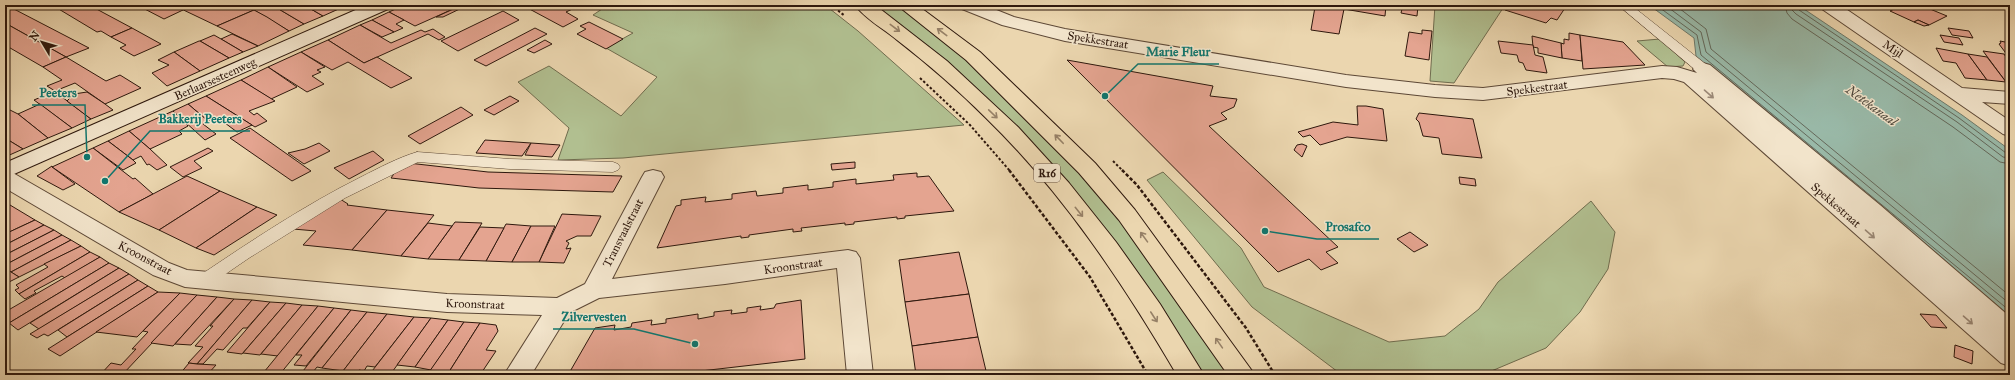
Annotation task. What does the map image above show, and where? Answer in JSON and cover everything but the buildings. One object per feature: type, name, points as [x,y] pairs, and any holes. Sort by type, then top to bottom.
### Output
[{"type":"main road","name":"R16","points":[[906,5],[973,56],[1042,122],[1087,168],[1128,215],[1242,375]]},
{"type":"main road","name":"R16","points":[[856,11],[944,68],[1011,132],[1092,228],[1138,292],[1191,375]]},
{"type":"street","name":"Berlaarsesteenweg","points":[[5,171],[382,5]]},
{"type":"street","name":"Spekkestraat","points":[[968,5],[1008,21],[1065,35],[1346,81],[1435,91],[1483,94],[1662,72],[1677,72],[1691,78],[2010,356]]},
{"type":"street","name":"Mijl","points":[[1828,5],[2010,130]]},
{"type":"street","points":[[1703,69],[1872,210],[2010,330]]},
{"type":"street","name":"Mijl","points":[[1958,94],[2010,98]]},
{"type":"street","name":"Transvaalstraat","points":[[594,290],[653,177]]},
{"type":"street","name":"Kroonstraat","points":[[5,178],[161,269],[185,278],[447,303],[560,307],[594,290],[725,275],[848,258],[860,375]]},
{"type":"street","points":[[518,375],[560,307]]},
{"type":"lane","points":[[1624,5],[1703,69]]},
{"type":"lane","points":[[205,280],[243,254],[340,194],[401,162],[416,156],[510,164],[613,167]]},
{"type":"path","points":[[831,5],[856,11]]},
{"type":"path","points":[[918,76],[970,125],[1021,184],[1090,277],[1148,375]]},
{"type":"green space","points":[[608,5],[825,5],[858,31],[964,125],[623,158],[558,160],[569,128],[518,82],[549,66],[621,116],[657,77],[606,48],[633,33],[593,15]]},
{"type":"green space","points":[[872,5],[897,5],[948,44],[1035,123],[1121,216],[1232,375],[1197,375],[1100,226]]},
{"type":"green space","points":[[1435,5],[1505,5],[1454,83],[1430,81]]},
{"type":"green space","points":[[1660,39],[1685,62],[1683,66],[1668,67],[1637,41]]},
{"type":"green space","points":[[1163,172],[1241,248],[1264,287],[1389,342],[1445,336],[1479,309],[1498,282],[1591,201],[1615,232],[1608,269],[1580,312],[1546,348],[1482,375],[1342,375],[1252,307],[1147,180]]},
{"type":"water","name":"Netekanaal","points":[[1649,5],[1798,5],[1962,115],[2010,150],[2010,316],[1884,210],[1696,56],[1694,38]]},
{"type":"place","name":"Marie Fleur","points":[[1105,96]]},
{"type":"place","name":"Peeters","points":[[87,157]]},
{"type":"place","name":"Bakkerij Peeters","points":[[105,181]]},
{"type":"place","name":"Prosafco","points":[[1265,231]]},
{"type":"place","name":"Zilvervesten","points":[[695,344]]}]
